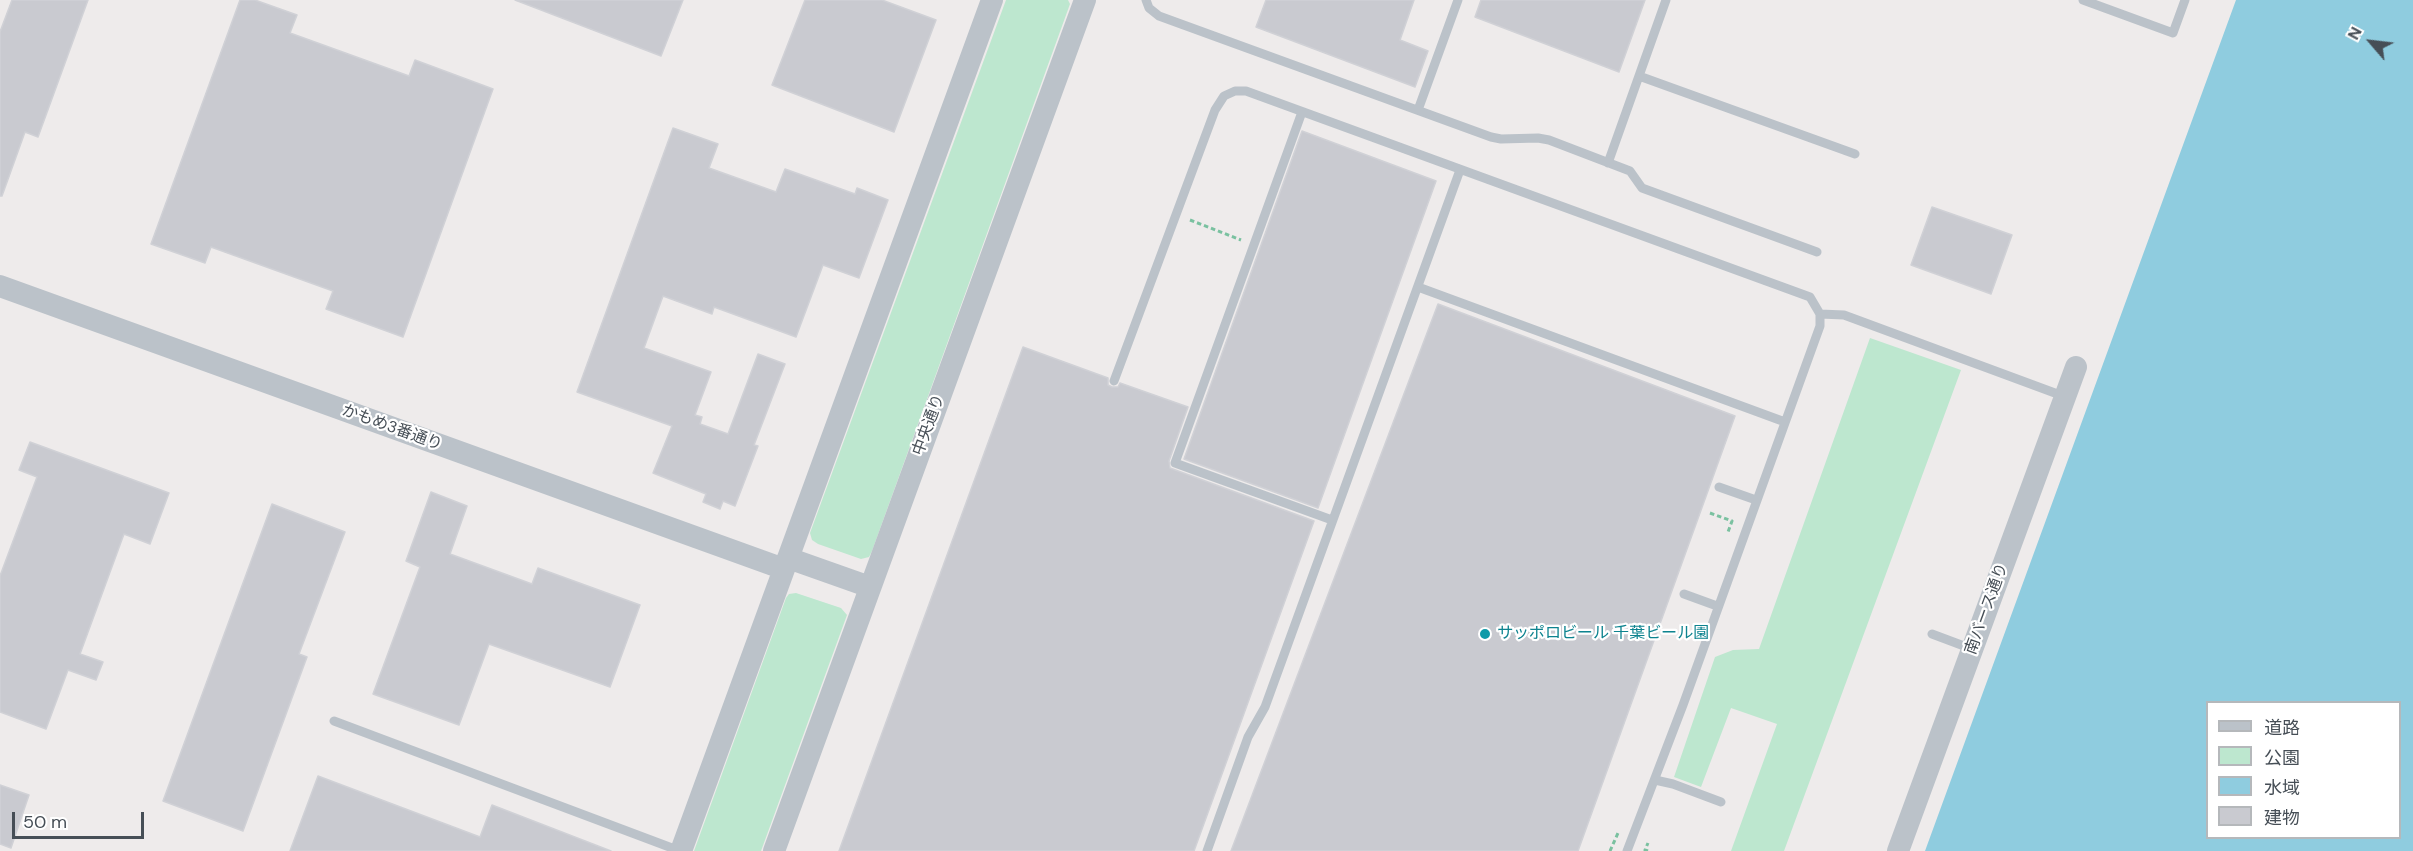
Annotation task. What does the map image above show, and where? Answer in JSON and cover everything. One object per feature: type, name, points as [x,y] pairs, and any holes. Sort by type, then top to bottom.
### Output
[{"type":"street","points":[[680,851],[992,0]]},
{"type":"street","name":"中央通り","points":[[774,851],[1085,0]]},
{"type":"street","name":"かもめ3番通り","points":[[0,286],[786,564],[870,587]]},
{"type":"street","name":"南バース通り","points":[[1898,851],[2076,367]]},
{"type":"lane","points":[[1146,0],[1149,8],[1159,16],[1491,137],[1538,138],[1608,163],[1630,171],[1642,188],[1817,252]]},
{"type":"lane","points":[[1418,110],[1458,0]]},
{"type":"lane","points":[[1608,163],[1666,0]]},
{"type":"lane","points":[[2083,0],[2173,33],[2185,0]]},
{"type":"lane","points":[[1639,76],[1855,154]]},
{"type":"lane","points":[[1114,381],[1215,111],[1224,96],[1235,91],[1246,91],[1810,297],[1820,314],[1820,326],[1627,851]]},
{"type":"lane","points":[[1302,112],[1175,464],[1332,520]]},
{"type":"lane","points":[[1207,851],[1248,737],[1265,707],[1460,170]]},
{"type":"lane","points":[[1418,286],[1785,422]]},
{"type":"lane","points":[[1820,314],[1844,315],[2065,397]]},
{"type":"lane","points":[[1719,487],[1756,500]]},
{"type":"lane","points":[[1684,594],[1718,606]]},
{"type":"lane","points":[[1932,634],[1972,649]]},
{"type":"lane","points":[[334,721],[680,851]]},
{"type":"lane","points":[[1655,780],[1673,784],[1721,802]]},
{"type":"path","points":[[1190,220],[1254,245]]},
{"type":"path","points":[[1710,513],[1732,521],[1728,532]]},
{"type":"path","points":[[1610,851],[1618,833]]},
{"type":"path","points":[[1648,843],[1646,850],[1648,851]]},
{"type":"green space","points":[[1006,0],[1068,0],[1070,4],[872,551],[869,557],[861,559],[818,544],[812,540],[810,533]]},
{"type":"green space","points":[[1870,338],[1961,370],[1784,851],[1731,851],[1777,724],[1731,708],[1701,787],[1674,777],[1715,657],[1733,650],[1759,649]]},
{"type":"green space","points":[[796,593],[841,608],[847,615],[761,851],[694,851],[786,598],[789,594]]},
{"type":"water","points":[[2236,0],[2413,0],[2413,851],[1925,851]]},
{"type":"building","points":[[12,0],[88,0],[38,137],[25,132],[2,196],[0,196],[0,32]]},
{"type":"building","points":[[240,0],[255,0],[297,15],[290,33],[409,76],[415,60],[493,89],[403,337],[326,309],[333,291],[211,247],[205,263],[151,244]]},
{"type":"building","points":[[515,0],[683,0],[661,56]]},
{"type":"building","points":[[805,0],[882,0],[936,20],[894,132],[772,85]]},
{"type":"building","points":[[1266,0],[1414,0],[1400,40],[1428,51],[1415,87],[1256,27]]},
{"type":"building","points":[[1481,0],[1645,0],[1619,72],[1475,17]]},
{"type":"building","points":[[673,128],[718,144],[709,168],[776,192],[785,169],[855,194],[857,188],[888,200],[859,278],[823,265],[796,337],[714,307],[712,314],[663,296],[644,348],[711,372],[695,415],[702,417],[700,424],[728,434],[758,354],[785,364],[754,445],[758,446],[735,506],[723,501],[720,509],[703,502],[706,494],[653,473],[672,426],[577,392]]},
{"type":"building","points":[[1302,131],[1436,181],[1318,508],[1184,459]]},
{"type":"building","points":[[1932,207],[2012,235],[1991,294],[1911,265]]},
{"type":"building","name":"サッポロビール 千葉ビール園","points":[[1438,304],[1735,416],[1578,851],[1231,851]]},
{"type":"building","points":[[1023,347],[1108,378],[1108,385],[1112,387],[1118,387],[1120,383],[1188,407],[1169,461],[1170,468],[1314,521],[1194,851],[839,851]]},
{"type":"building","points":[[30,442],[169,493],[150,544],[124,534],[80,654],[103,662],[96,680],[68,670],[46,729],[0,712],[0,576],[37,477],[19,470]]},
{"type":"building","points":[[431,492],[467,506],[450,554],[532,584],[538,568],[640,605],[610,687],[489,644],[459,725],[373,694],[420,567],[406,561]]},
{"type":"building","points":[[272,504],[345,532],[299,654],[307,657],[243,831],[163,801]]},
{"type":"building","points":[[318,776],[480,837],[492,805],[611,851],[290,851]]},
{"type":"building","points":[[0,785],[29,795],[11,848],[0,844]]},
{"type":"place","name":"サッポロビール 千葉ビール園","points":[[1485,634]]}]
